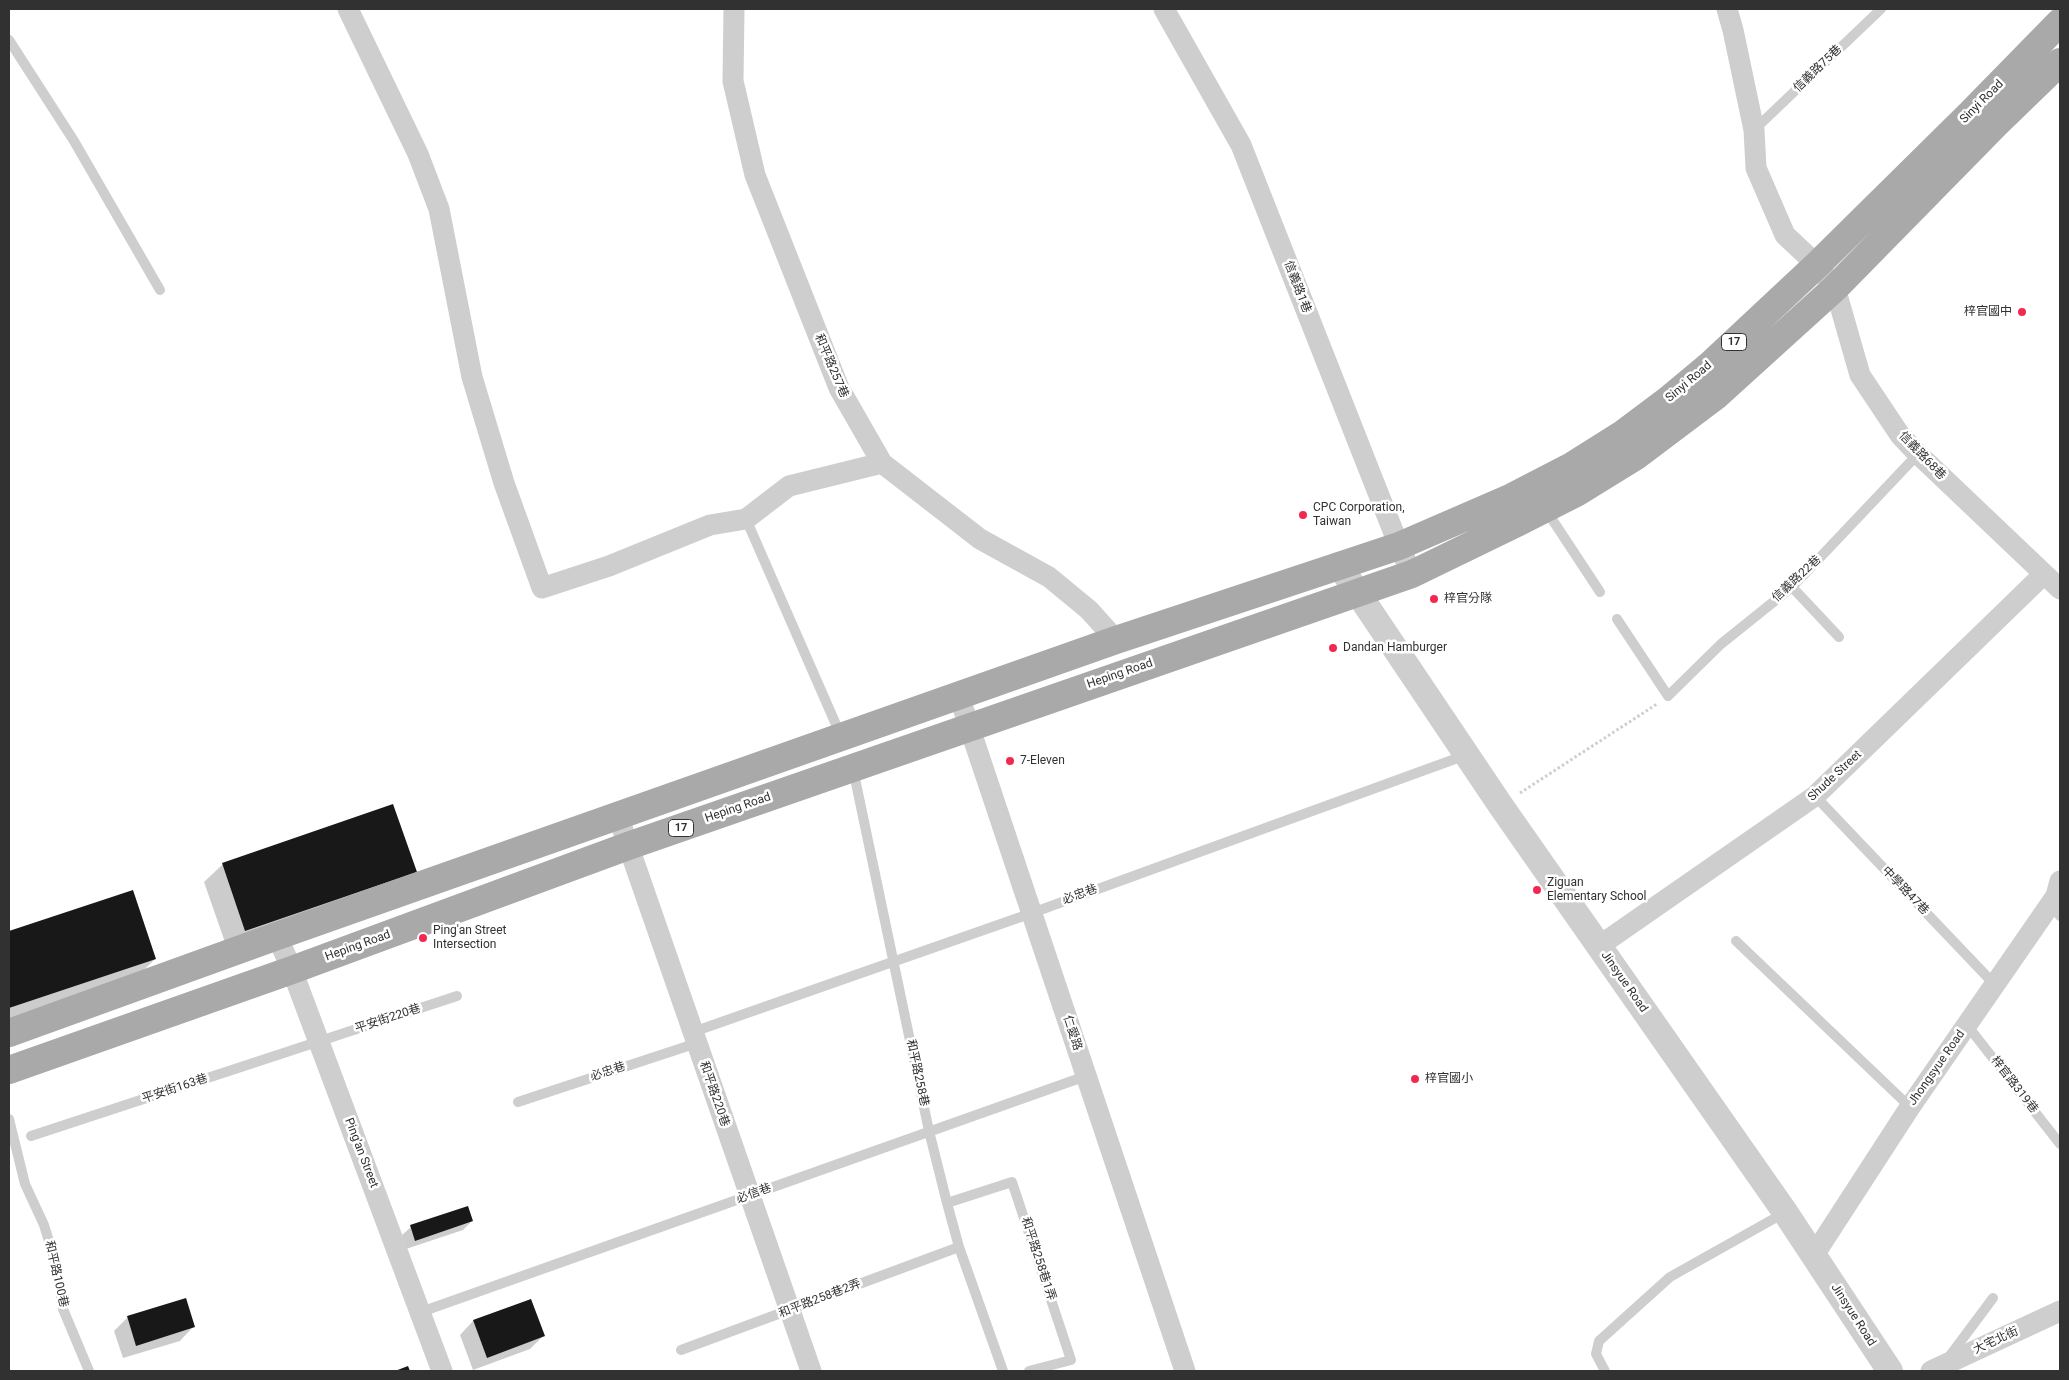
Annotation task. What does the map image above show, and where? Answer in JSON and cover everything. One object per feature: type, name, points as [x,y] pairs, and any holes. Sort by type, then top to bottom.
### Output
[{"type":"main road","name":"Sinyi Road","points":[[1339,565],[1399,546],[1512,497],[1570,467],[1624,433],[1668,400],[1710,365],[1817,265],[2060,22]]},
{"type":"main road","name":"Sinyi Road","points":[[1357,593],[1412,574],[1576,493],[1636,456],[1678,427],[1717,395],[1835,288],[1989,130],[2060,62]]},
{"type":"main road","name":"17","points":[[9,1033],[277,936],[1116,640],[1339,565]]},
{"type":"main road","name":"Heping Road","points":[[9,1070],[292,970],[628,846],[1357,593]]},
{"type":"street","points":[[348,9],[418,154],[439,210],[472,377],[504,482],[542,588],[609,566],[710,524],[746,519],[789,486],[882,463]]},
{"type":"street","name":"和平路257巷","points":[[734,9],[734,81],[755,175],[839,388],[882,463],[980,539],[1049,577],[1088,610],[1116,640]]},
{"type":"street","name":"信義路1巷","points":[[1164,9],[1241,145],[1399,546],[1412,574]]},
{"type":"street","points":[[1727,9],[1754,130],[1756,168],[1785,235],[1817,265]]},
{"type":"street","name":"信義路68巷","points":[[1817,265],[1835,288],[1860,375],[1900,435],[2060,588]]},
{"type":"street","name":"Jinsyue Road","points":[[1339,565],[1500,806],[1785,1212],[1890,1371]]},
{"type":"street","name":"Shude Street","points":[[1599,946],[1815,796],[2044,574]]},
{"type":"street","name":"仁愛路","points":[[959,696],[1185,1371]]},
{"type":"street","name":"和平路220巷","points":[[618,816],[811,1371]]},
{"type":"street","name":"Jhongsyue Road","points":[[1814,1255],[1910,1107],[1995,985],[2056,910],[2056,896],[2060,882]]},
{"type":"street","name":"Ping'an Street","points":[[277,936],[319,1041],[442,1371]]},
{"type":"street","name":"大宅北街","points":[[1940,1369],[2060,1311]]},
{"type":"lane","name":"信義路75巷","points":[[1754,130],[1882,9]]},
{"type":"lane","points":[[9,40],[74,141],[160,290]]},
{"type":"lane","name":"信義路22巷","points":[[1668,696],[1721,644],[1792,587],[1918,454]]},
{"type":"lane","points":[[1545,509],[1600,592]]},
{"type":"lane","points":[[746,519],[842,737]]},
{"type":"lane","points":[[1792,587],[1839,637]]},
{"type":"lane","points":[[1617,619],[1668,696]]},
{"type":"lane","name":"必忠巷","points":[[518,1102],[893,961],[1032,913],[1466,755]]},
{"type":"lane","name":"和平路258巷","points":[[853,769],[947,1204],[959,1247],[1003,1371]]},
{"type":"lane","name":"中學路47巷","points":[[1815,796],[1995,985]]},
{"type":"lane","points":[[1736,942],[1910,1107]]},
{"type":"lane","name":"平安街220巷","points":[[319,1041],[458,996]]},
{"type":"lane","name":"梓官路319巷","points":[[1967,1025],[2060,1144]]},
{"type":"lane","name":"平安街163巷","points":[[31,1136],[319,1041]]},
{"type":"lane","name":"必信巷","points":[[421,1312],[1086,1076]]},
{"type":"lane","name":"和平路100巷","points":[[9,1119],[24,1184],[44,1225],[56,1264],[63,1308],[89,1371]]},
{"type":"lane","name":"和平路258巷1弄","points":[[947,1204],[1012,1182],[1071,1360],[1029,1371]]},
{"type":"lane","points":[[1606,1371],[1596,1354],[1599,1341],[1670,1277],[1785,1212]]},
{"type":"lane","name":"和平路258巷2弄","points":[[681,1350],[959,1247]]},
{"type":"lane","points":[[1940,1369],[1993,1298]]},
{"type":"path","points":[[1500,806],[1668,696]]},
{"type":"building","points":[[393,804],[417,872],[245,931],[222,863]]},
{"type":"building","points":[[133,890],[156,959],[9,1008],[9,931]]},
{"type":"building","points":[[468,1206],[473,1221],[415,1241],[410,1225]]},
{"type":"building","points":[[186,1298],[195,1327],[136,1346],[127,1316]]},
{"type":"building","points":[[531,1299],[545,1336],[487,1358],[473,1320]]},
{"type":"building","points":[[408,1366],[410,1371],[395,1371]]},
{"type":"place","name":"梓官國中","points":[[2022,312]]},
{"type":"place","name":"CPC Corporation, Taiwan","points":[[1303,515]]},
{"type":"place","name":"梓官分隊","points":[[1434,599]]},
{"type":"place","name":"Dandan Hamburger","points":[[1333,648]]},
{"type":"place","name":"7-Eleven","points":[[1010,761]]},
{"type":"place","name":"Ziguan Elementary School","points":[[1537,890]]},
{"type":"place","name":"Ping'an Street Intersection","points":[[423,938]]},
{"type":"place","name":"梓官國小","points":[[1415,1079]]}]
